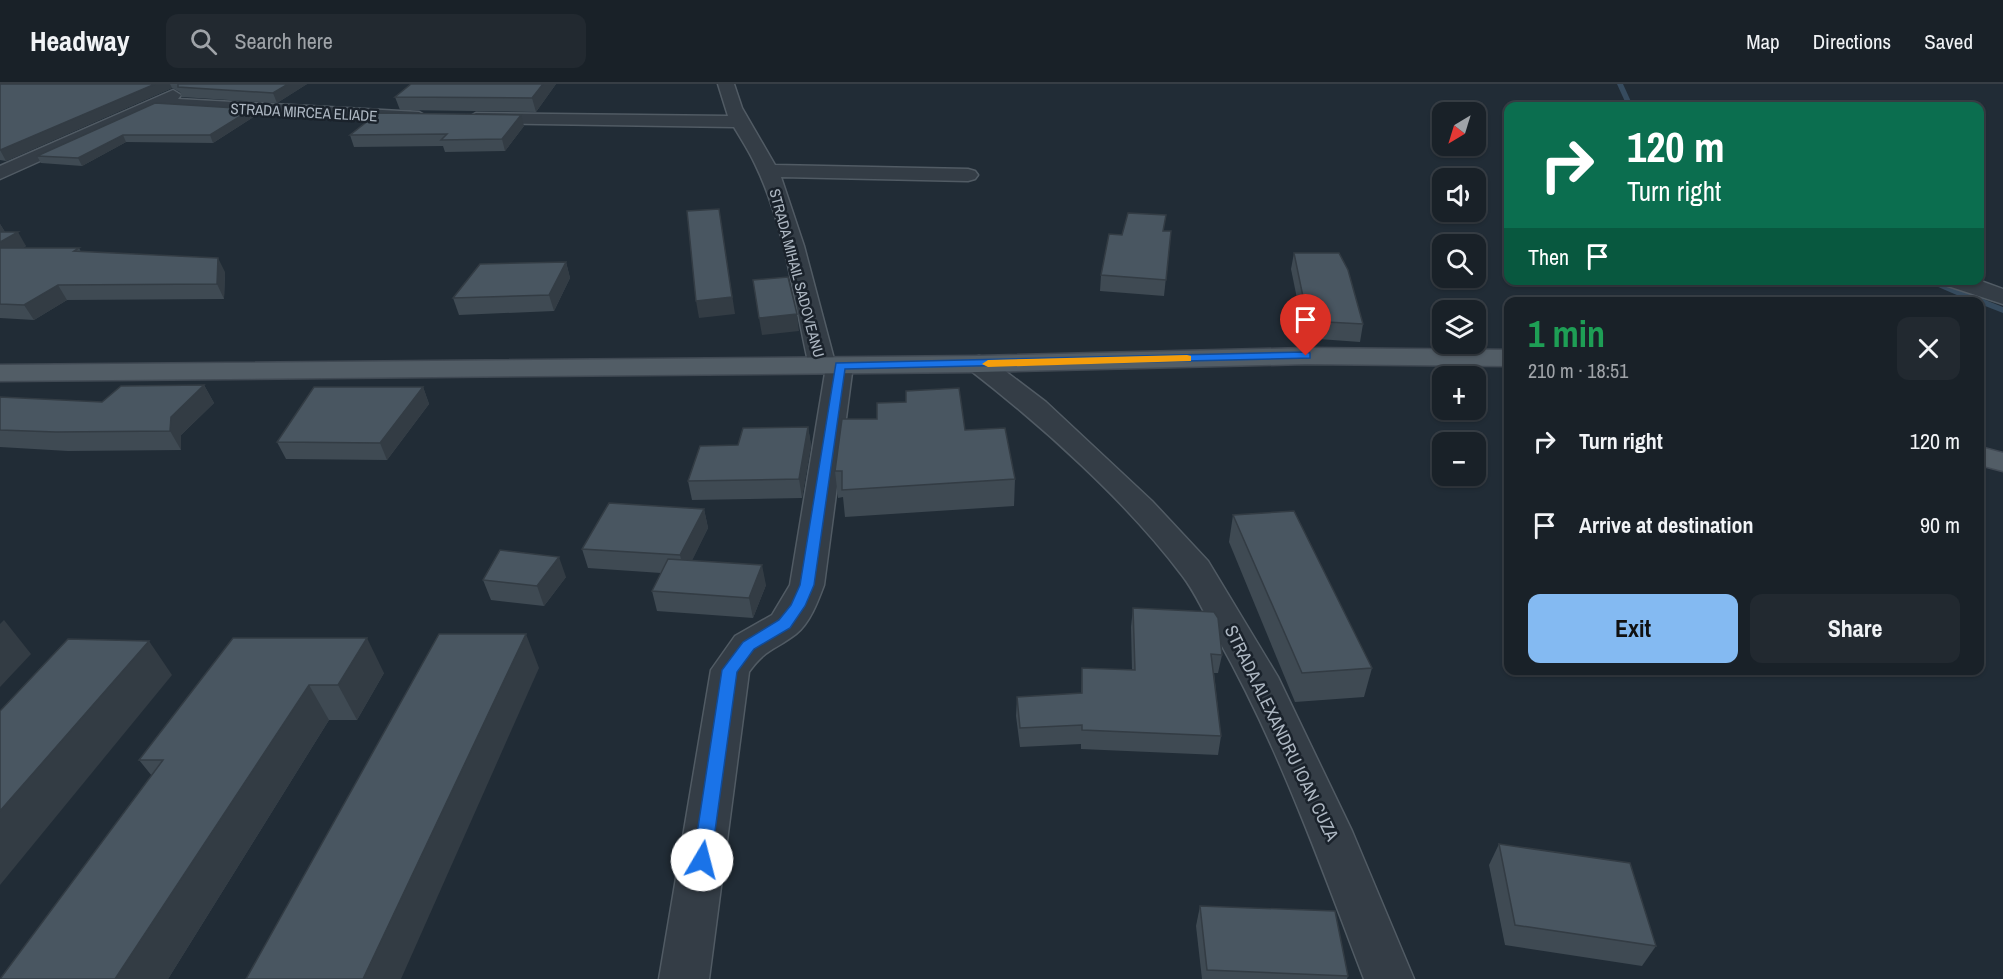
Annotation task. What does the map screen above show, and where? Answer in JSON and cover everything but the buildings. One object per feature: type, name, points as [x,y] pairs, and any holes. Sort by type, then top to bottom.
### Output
[{"type":"main road","points":[[0,373],[831,366],[1306,356],[1504,358]]},
{"type":"main road","points":[[1984,457],[2003,462]]},
{"type":"street","name":"STRADA MIHAIL SADOVEANU","points":[[726,84],[742,122],[769,171],[785,215],[831,366]]},
{"type":"street","points":[[0,173],[190,88]]},
{"type":"street","name":"STRADA MIRCEA ELIADE","points":[[154,103],[448,118],[742,122]]},
{"type":"street","points":[[769,171],[968,175]]},
{"type":"street","points":[[1968,285],[2003,297]]},
{"type":"street","name":"STRADA ALEXANDRU IOAN CUZA","points":[[980,364],[1044,415],[1141,508],[1196,569],[1259,677],[1330,831],[1389,979]]},
{"type":"street","points":[[684,979],[730,670],[748,645],[784,624],[798,606],[807,585],[831,366]]},
{"type":"waterway","points":[[1620,84],[1628,102]]},
{"type":"waterway","points":[[1939,285],[1970,297]]},
{"type":"waterway","points":[[1984,303],[2003,310]]},
{"type":"slow traffic","points":[[988,364],[1187,359]]},
{"type":"route","points":[[702,860],[730,670],[748,645],[784,624],[798,606],[807,585],[840,366],[1306,356]]}]
